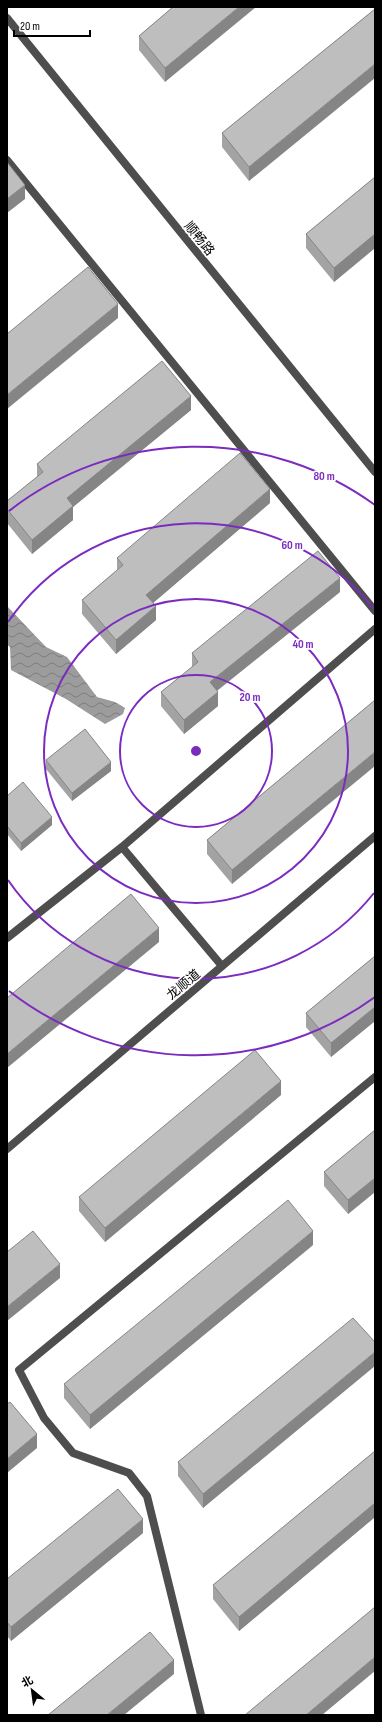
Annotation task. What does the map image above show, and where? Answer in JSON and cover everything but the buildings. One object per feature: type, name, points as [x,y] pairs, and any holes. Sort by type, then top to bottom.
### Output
[{"type":"street","name":"顺畅路","points":[[7,18],[375,472]]},
{"type":"street","points":[[7,160],[375,611]]},
{"type":"street","points":[[7,938],[122,847],[375,629]]},
{"type":"street","name":"龙顺道","points":[[7,1149],[375,836]]},
{"type":"street","points":[[122,847],[222,966]]},
{"type":"street","points":[[200,1715],[147,1496],[129,1473],[73,1453],[44,1418],[19,1370],[375,1077]]},
{"type":"water","points":[[7,606],[46,647],[67,657],[97,697],[115,702],[125,708],[123,714],[105,724],[66,699],[11,670],[10,647],[7,644]]}]
